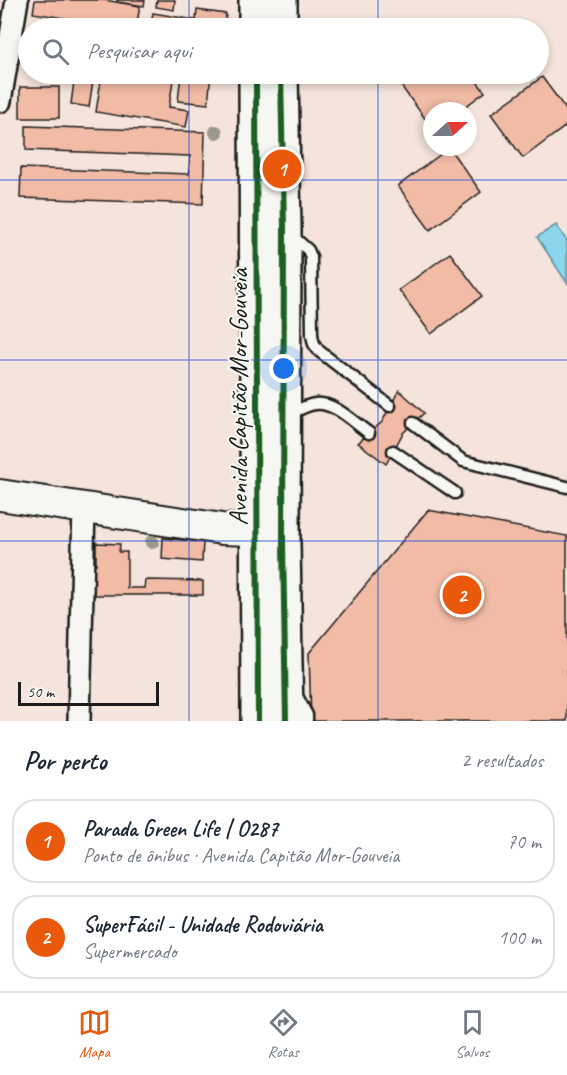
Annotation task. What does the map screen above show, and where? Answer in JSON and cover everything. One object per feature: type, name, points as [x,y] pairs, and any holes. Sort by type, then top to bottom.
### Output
[{"type":"main road","points":[[256,0],[256,18]]},
{"type":"main road","points":[[280,0],[280,18]]},
{"type":"main road","name":"Avenida Capitão Mor-Gouveia","points":[[256,84],[270,531],[285,672],[286,721]]},
{"type":"main road","name":"Avenida Capitão Mor-Gouveia","points":[[258,721],[270,531],[282,417],[284,229],[281,84]]},
{"type":"main road","points":[[0,495],[222,529],[270,531]]},
{"type":"street","points":[[0,101],[17,0]]},
{"type":"street","points":[[79,721],[84,507]]},
{"type":"lane","points":[[284,229],[308,250],[311,257],[314,344],[319,351],[390,406]]},
{"type":"lane","points":[[282,417],[309,406],[324,404],[333,407],[369,433]]},
{"type":"lane","points":[[413,423],[462,460],[567,487]]},
{"type":"lane","points":[[393,451],[455,493]]},
{"type":"lane","points":[[285,672],[307,716],[307,721]]},
{"type":"water","points":[[556,225],[567,241],[567,283],[537,237]]},
{"type":"building","points":[[35,0],[104,0],[140,6],[138,18],[63,18],[33,13]]},
{"type":"building","points":[[117,0],[145,0],[144,6],[117,2]]},
{"type":"building","points":[[157,0],[175,0],[174,10],[156,7]]},
{"type":"building","points":[[197,10],[226,14],[225,18],[196,18]]},
{"type":"building","points":[[153,13],[184,18],[152,18]]},
{"type":"building","points":[[74,84],[92,84],[89,107],[71,104]]},
{"type":"building","points":[[100,84],[172,84],[169,107],[189,110],[186,127],[96,112]]},
{"type":"building","points":[[180,84],[210,84],[208,104],[178,101]]},
{"type":"building","points":[[404,84],[479,84],[485,92],[471,102],[423,102],[423,116],[401,86]]},
{"type":"building","points":[[532,84],[547,84],[567,111],[567,125],[523,158],[491,114]]},
{"type":"building","points":[[20,87],[59,87],[59,118],[20,118]]},
{"type":"building","points":[[26,126],[205,132],[203,204],[20,198],[21,168],[189,174],[190,156],[26,150]]},
{"type":"building","points":[[438,156],[455,156],[481,192],[430,230],[398,186]]},
{"type":"building","points":[[450,253],[482,296],[431,334],[399,290]]},
{"type":"building","points":[[399,390],[424,413],[403,433],[386,464],[358,443],[382,422]]},
{"type":"building","points":[[428,510],[567,536],[567,721],[311,721],[309,653]]},
{"type":"building","points":[[163,538],[203,542],[202,562],[162,559]]},
{"type":"building","points":[[96,543],[120,544],[119,552],[127,552],[127,588],[144,588],[145,580],[203,581],[203,595],[88,595],[89,564],[96,564]]},
{"type":"cycle path","points":[[256,84],[258,721]]},
{"type":"cycle path","points":[[281,84],[286,721]]},
{"type":"place","name":"Parada Green Life | O287","points":[[282,169]]},
{"type":"place","name":"SuperFácil - Unidade Rodoviária","points":[[462,595]]}]
